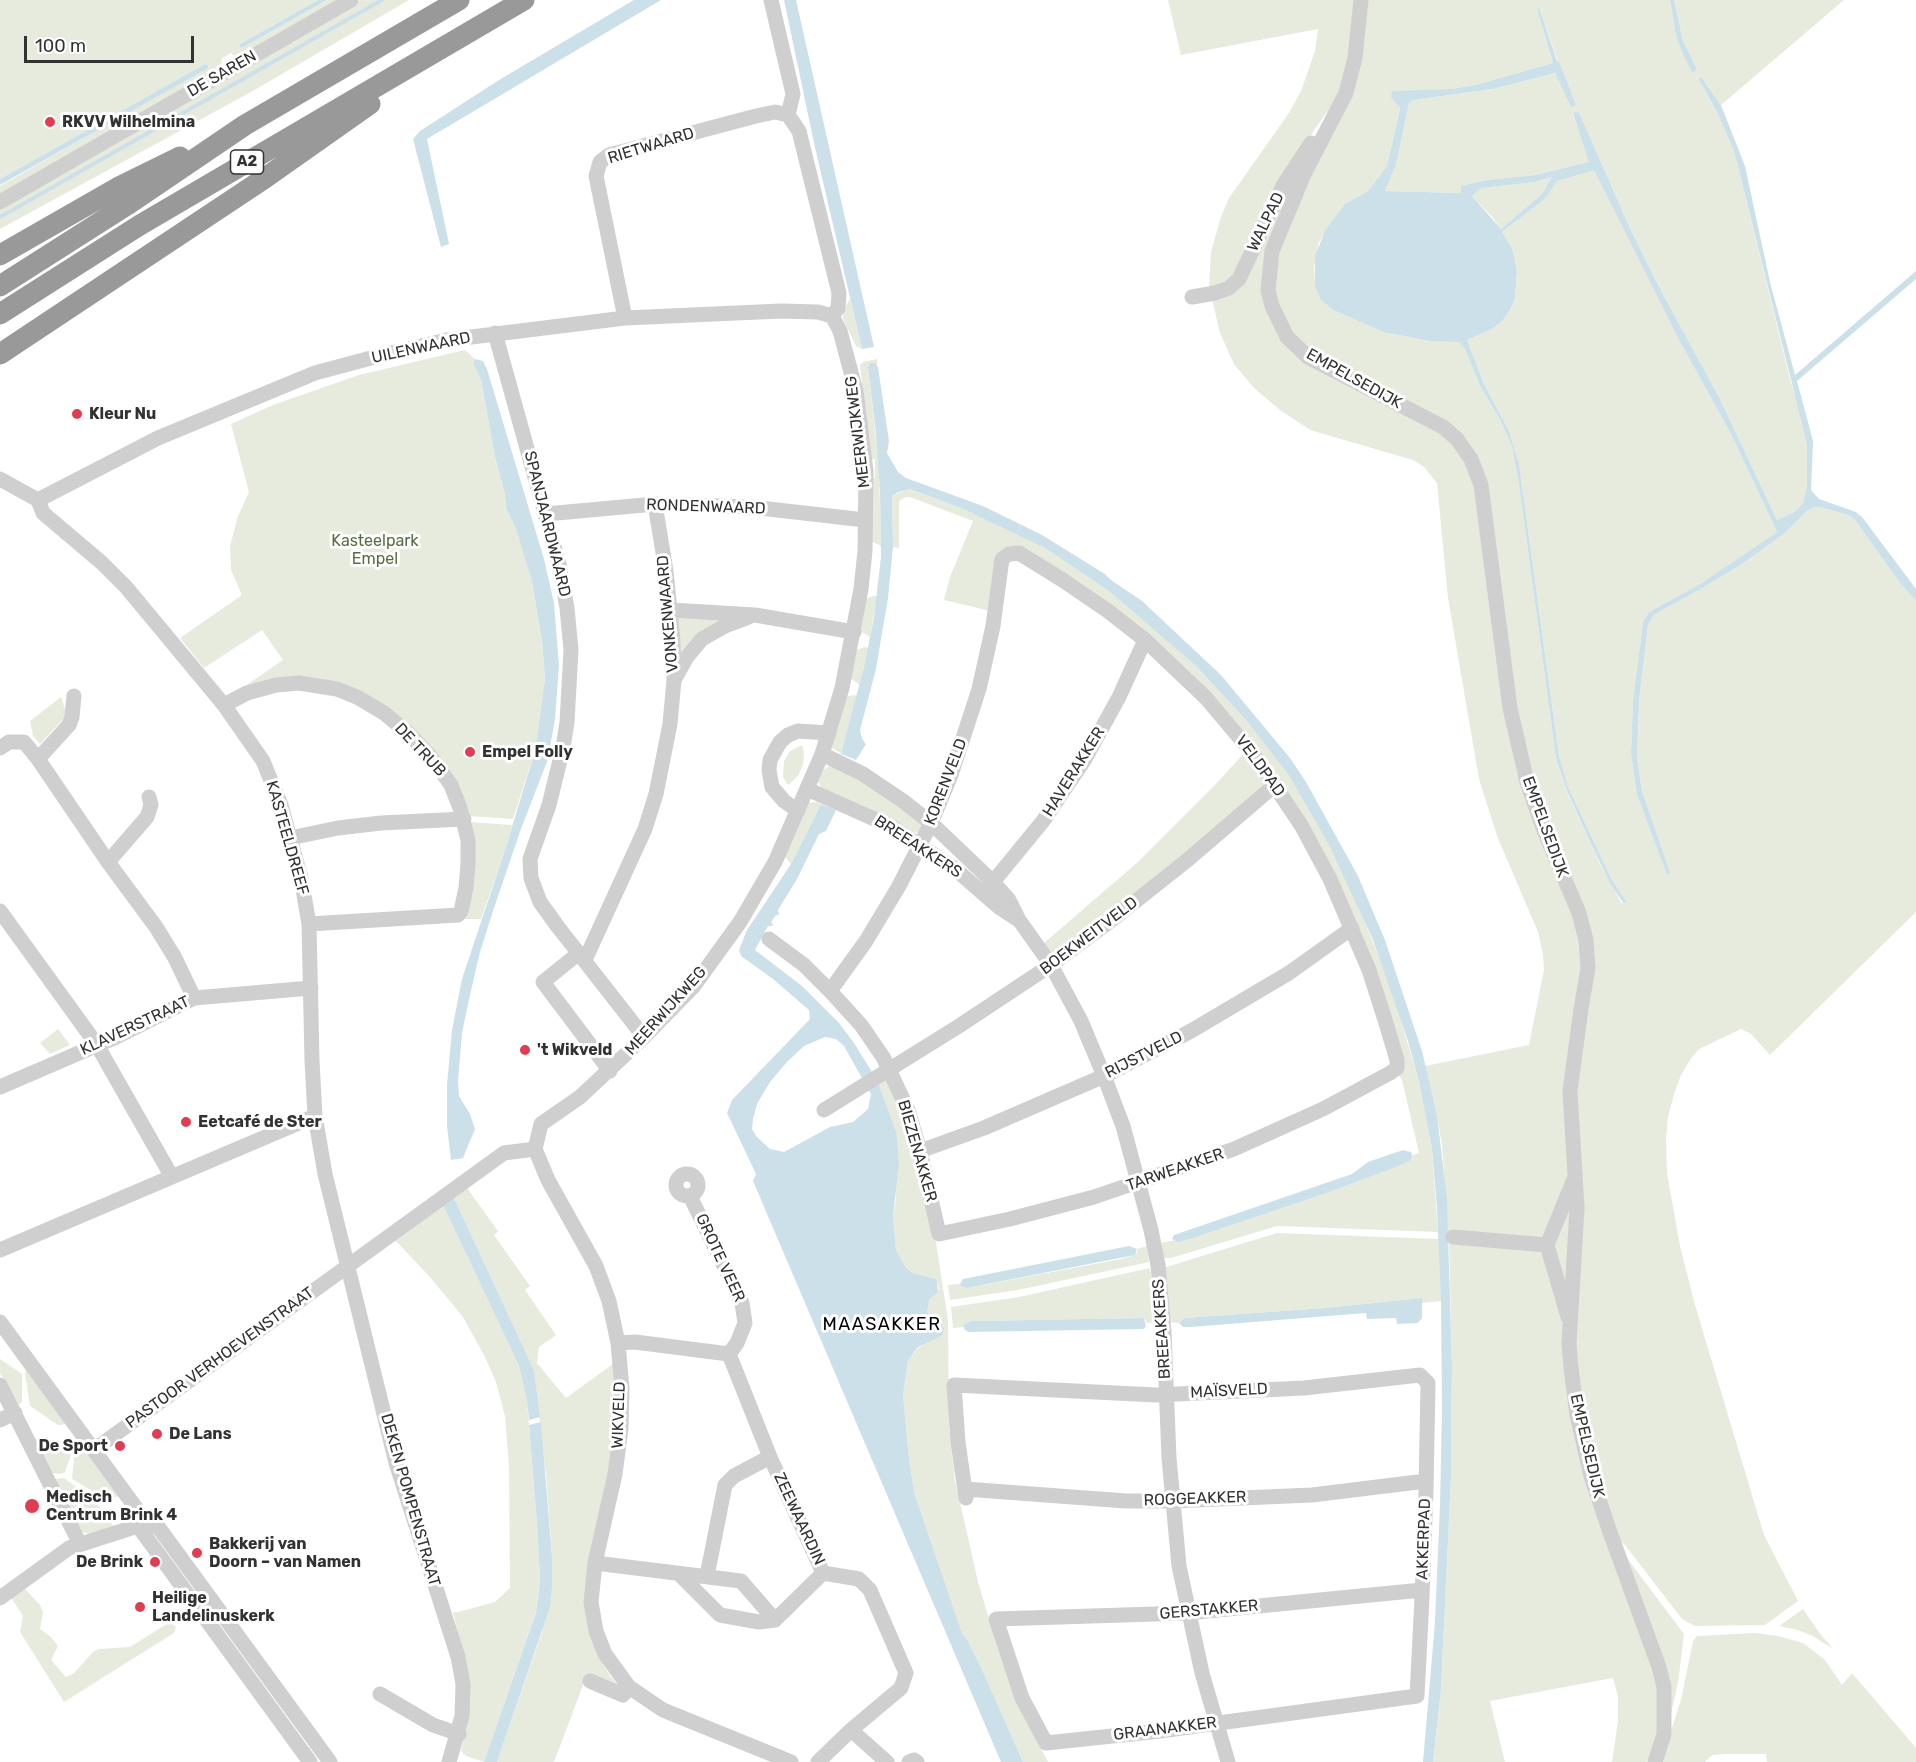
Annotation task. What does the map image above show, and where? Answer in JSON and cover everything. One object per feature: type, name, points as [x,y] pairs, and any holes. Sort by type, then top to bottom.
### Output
[{"type":"highway","name":"A2","points":[[0,255],[117,188],[245,125],[459,0]]},
{"type":"highway","name":"A2","points":[[0,314],[140,225],[524,0]]},
{"type":"highway","name":"A2","points":[[0,354],[265,178],[498,15]]},
{"type":"highway","name":"A2","points":[[0,286],[127,206],[245,125]]},
{"type":"street","name":"DE SAREN","points":[[0,202],[351,0]]},
{"type":"street","points":[[771,0],[793,94],[788,115],[799,131],[839,293],[838,308],[832,316]]},
{"type":"street","name":"EMPELSEDIJK","points":[[1361,0],[1354,58],[1346,93],[1304,174],[1272,251],[1268,290],[1272,306],[1287,337],[1308,357],[1443,427],[1462,445],[1471,459],[1481,485],[1510,708],[1527,782],[1543,828],[1579,913],[1586,940],[1588,968],[1570,1091],[1576,1176],[1571,1368],[1577,1416],[1591,1476],[1656,1657],[1664,1687],[1664,1734],[1655,1762]]},
{"type":"street","name":"RIETWAARD","points":[[625,318],[596,176],[600,162],[609,156],[756,116],[776,112],[788,115]]},
{"type":"street","name":"WALPAD","points":[[1192,297],[1229,288],[1239,279],[1284,184],[1309,146],[1328,127]]},
{"type":"street","name":"UILENWAARD","points":[[38,500],[158,438],[315,373],[436,343],[495,333],[625,318],[781,311],[818,312],[832,316]]},
{"type":"street","name":"MEERWIJKWEG","points":[[535,1149],[541,1124],[580,1097],[610,1071],[693,987],[740,922],[775,862],[822,754],[842,688],[854,632],[865,551],[866,471],[856,391],[840,330],[832,316]]},
{"type":"street","name":"SPANJAARDWAARD","points":[[495,333],[559,564],[567,608],[571,650],[567,722],[557,777],[532,850],[530,868],[533,884],[540,902],[644,1037]]},
{"type":"street","name":"KASTEELDREEF","points":[[0,479],[38,500],[43,513],[102,563],[126,587],[224,705],[263,761],[281,805],[301,878],[309,924],[315,1116],[325,1174],[346,1267]]},
{"type":"street","name":"RONDENWAARD","points":[[546,514],[655,504],[751,507],[865,520]]},
{"type":"street","name":"VONKENWAARD","points":[[582,957],[630,864],[645,829],[656,795],[670,724],[674,680],[671,610],[655,504]]},
{"type":"street","name":"VELDPAD","points":[[1009,554],[1018,553],[1061,579],[1145,640],[1206,698],[1247,746],[1275,785],[1316,852],[1352,928],[1386,1023],[1397,1060],[1397,1068]]},
{"type":"street","name":"KORENVELD","points":[[830,991],[871,932],[921,845],[951,776],[979,688],[993,626],[1002,559],[1009,554]]},
{"type":"street","points":[[671,610],[755,615],[854,632]]},
{"type":"street","points":[[674,680],[687,657],[702,639],[725,626],[755,615]]},
{"type":"street","name":"HAVERAKKER","points":[[989,888],[1043,821],[1085,759],[1119,697],[1145,640]]},
{"type":"street","name":"DE TRUB","points":[[224,705],[247,693],[276,684],[299,682],[337,689],[357,697],[384,713],[408,733],[431,757],[451,785],[464,819],[468,840],[464,900],[458,915],[309,924]]},
{"type":"street","points":[[38,759],[69,725],[74,696]]},
{"type":"street","points":[[798,811],[784,801],[772,787],[770,760],[780,742],[788,735],[798,731],[829,733]]},
{"type":"street","points":[[0,748],[9,742],[24,742],[38,759],[108,862],[156,927],[175,958],[194,998]]},
{"type":"street","name":"BREEAKKERS","points":[[822,754],[863,774],[931,823],[989,888],[1000,908],[1019,920],[1051,966],[1081,1021],[1104,1076],[1123,1126],[1158,1265],[1164,1332],[1172,1501],[1179,1566],[1187,1613],[1228,1762]]},
{"type":"street","name":"BOEKWEITVELD","points":[[889,1069],[1051,966],[1185,862],[1275,785]]},
{"type":"street","name":"BREEAKKERS","points":[[807,789],[892,827],[989,888]]},
{"type":"street","points":[[108,862],[147,817],[151,805],[148,797]]},
{"type":"street","points":[[290,838],[338,828],[381,823],[464,819]]},
{"type":"street","points":[[0,911],[97,1045],[172,1177]]},
{"type":"street","name":"RIJSTVELD","points":[[920,1151],[984,1128],[1104,1076],[1191,1031],[1289,973],[1352,928]]},
{"type":"street","name":"BIEZENAKKER","points":[[769,939],[804,965],[830,991],[861,1025],[889,1069],[908,1110],[939,1234]]},
{"type":"street","points":[[582,957],[543,982],[610,1071]]},
{"type":"street","name":"KLAVERSTRAAT","points":[[0,1087],[97,1045],[194,998],[311,988]]},
{"type":"street","name":"TARWEAKKER","points":[[939,1234],[1010,1219],[1139,1183],[1234,1149],[1323,1109],[1397,1068]]},
{"type":"street","points":[[824,1110],[889,1069]]},
{"type":"street","points":[[0,1250],[315,1116]]},
{"type":"street","points":[[346,1267],[504,1153],[535,1149]]},
{"type":"street","name":"WIKVELD","points":[[535,1149],[549,1180],[596,1266],[609,1301],[618,1342],[621,1429],[615,1474],[595,1563],[591,1602],[596,1630],[610,1663],[629,1687],[663,1710],[791,1762]]},
{"type":"street","points":[[1571,1321],[1567,1315],[1547,1245],[1576,1176]]},
{"type":"street","name":"GROTE VEER","points":[[690,1196],[742,1303],[745,1323],[737,1343],[729,1353]]},
{"type":"street","points":[[1453,1238],[1547,1245]]},
{"type":"street","name":"PASTOOR VERHOEVENSTRAAT","points":[[95,1449],[346,1267]]},
{"type":"street","name":"DEKEN POMPENSTRAAT","points":[[346,1267],[396,1463],[458,1658],[463,1684],[462,1716],[452,1761]]},
{"type":"street","points":[[0,1322],[95,1449],[142,1524],[310,1762]]},
{"type":"street","points":[[618,1342],[729,1353]]},
{"type":"street","name":"ZEEWAARDIN","points":[[729,1353],[770,1458],[823,1573],[859,1579],[870,1590],[906,1673],[901,1688],[851,1730],[818,1762]]},
{"type":"street","name":"MAÏSVELD","points":[[966,1493],[958,1442],[954,1385],[1167,1395],[1304,1388],[1420,1374],[1428,1383]]},
{"type":"street","name":"AKKERPAD","points":[[1417,1696],[1428,1383]]},
{"type":"street","points":[[0,1384],[80,1544]]},
{"type":"street","points":[[0,1420],[15,1413]]},
{"type":"street","points":[[707,1576],[725,1485],[734,1476],[770,1458]]},
{"type":"street","name":"ROGGEAKKER","points":[[966,1493],[1172,1501],[1312,1495],[1426,1481]]},
{"type":"street","points":[[0,1598],[69,1548],[142,1524],[159,1528],[330,1762]]},
{"type":"street","points":[[595,1563],[741,1581],[775,1620]]},
{"type":"street","points":[[679,1574],[720,1615],[759,1622],[775,1620],[823,1573]]},
{"type":"street","name":"GERSTAKKER","points":[[996,1619],[1187,1613],[1422,1590]]},
{"type":"street","name":"GRAANAKKER","points":[[996,1619],[1022,1698],[1046,1743],[1417,1696]]},
{"type":"street","points":[[251,1681],[264,1672]]},
{"type":"street","points":[[590,1681],[623,1695],[629,1687]]},
{"type":"street","points":[[380,1694],[433,1725],[459,1734]]},
{"type":"street","points":[[851,1730],[887,1762]]},
{"type":"street","points":[[909,1762],[914,1760],[917,1762]]},
{"type":"green space","name":"RKVV Wilhelmina","points":[[0,0],[318,0],[240,44],[242,48],[327,0],[342,0],[239,57],[231,53],[222,58],[221,67],[0,196],[0,186],[209,66],[205,64],[0,179]]},
{"type":"green space","points":[[360,0],[409,0],[251,92],[0,229],[0,207]]},
{"type":"green space","points":[[1168,0],[1356,0],[1348,66],[1339,95],[1298,153],[1230,283],[1209,287],[1211,252],[1229,198],[1289,113],[1301,91],[1315,51],[1318,29],[1181,55]]},
{"type":"green space","points":[[1366,0],[1670,0],[1676,36],[1692,72],[1697,69],[1683,41],[1674,0],[1844,0],[1721,105],[1702,78],[1698,78],[1716,110],[1734,151],[1790,379],[1804,426],[1807,444],[1807,486],[1803,503],[1796,511],[1777,520],[1720,399],[1658,285],[1628,224],[1579,112],[1573,114],[1590,162],[1535,175],[1486,180],[1461,186],[1461,193],[1385,191],[1396,165],[1409,103],[1413,100],[1493,89],[1555,73],[1571,106],[1575,105],[1539,7],[1537,9],[1553,63],[1475,85],[1451,89],[1392,92],[1392,97],[1400,107],[1387,166],[1368,191],[1345,204],[1319,242],[1314,266],[1315,286],[1320,299],[1333,310],[1385,332],[1429,341],[1459,341],[1465,349],[1480,386],[1501,421],[1512,447],[1519,484],[1556,758],[1567,792],[1600,864],[1622,904],[1626,901],[1611,878],[1568,787],[1559,756],[1519,464],[1509,431],[1484,384],[1467,340],[1492,329],[1503,320],[1515,298],[1517,272],[1515,261],[1502,232],[1545,199],[1556,181],[1594,169],[1680,342],[1731,434],[1777,532],[1700,584],[1649,612],[1643,622],[1633,700],[1631,754],[1637,795],[1667,875],[1669,873],[1642,791],[1637,759],[1639,701],[1648,625],[1654,615],[1745,562],[1785,533],[1814,507],[1848,515],[1855,520],[1900,583],[1916,601],[1916,912],[1770,1055],[1751,1034],[1741,1029],[1699,1049],[1681,1075],[1668,1117],[1667,1173],[1680,1246],[1695,1305],[1764,1535],[1798,1601],[1765,1625],[1695,1626],[1682,1619],[1625,1545],[1614,1535],[1598,1487],[1574,1373],[1574,1113],[1590,966],[1533,791],[1468,447],[1297,343],[1272,292],[1282,235],[1336,123]]},
{"type":"green space","points":[[1308,156],[1267,246],[1278,330],[1452,439],[1473,478],[1501,683],[1582,942],[1570,1174],[1544,1239],[1448,1233],[1442,1146],[1425,1066],[1529,1045],[1544,970],[1538,932],[1497,836],[1479,779],[1448,598],[1437,483],[1424,467],[1413,460],[1310,430],[1280,410],[1254,388],[1234,364],[1220,333],[1212,299],[1237,291],[1247,279],[1264,238]]},
{"type":"green space","points":[[1553,177],[1542,194],[1501,229],[1472,196],[1480,188],[1535,182]]},
{"type":"green space","points":[[850,298],[862,349],[856,346],[843,319],[843,312]]},
{"type":"green space","name":"Kasteelpark Empel","points":[[465,350],[475,359],[473,363],[481,379],[506,508],[516,529],[532,582],[542,641],[545,679],[540,726],[536,748],[513,819],[468,816],[447,768],[328,681],[232,695],[283,660],[262,630],[204,668],[180,638],[242,595],[231,570],[230,546],[238,516],[249,492],[231,424],[273,405],[359,375]]},
{"type":"green space","points":[[877,359],[878,367],[877,364],[868,367],[879,466],[881,546],[871,541],[872,478],[875,478],[875,459],[871,459],[860,365],[863,362]]},
{"type":"green space","points":[[908,489],[961,508],[1014,532],[1045,548],[1110,592],[1196,666],[1246,720],[1288,774],[1351,889],[1391,986],[1419,1082],[1432,1149],[1438,1232],[1277,1226],[1171,1258],[1162,1258],[1159,1243],[1199,1236],[1324,1194],[1410,1161],[1413,1155],[1419,1153],[1402,1080],[1321,853],[1177,665],[1012,548],[990,611],[944,600],[950,577],[973,521],[905,497],[899,501],[899,548],[893,547],[892,496]]},
{"type":"green space","points":[[877,596],[870,637],[860,631],[865,599]]},
{"type":"green space","points":[[725,617],[681,659],[676,623],[678,618]]},
{"type":"green space","points":[[868,648],[860,685],[850,678],[856,650]]},
{"type":"green space","points":[[857,696],[841,754],[830,746],[845,697]]},
{"type":"green space","points":[[61,697],[67,715],[40,744],[33,736],[30,721]]},
{"type":"green space","points":[[802,745],[803,765],[798,776],[788,785],[783,777],[784,761],[790,751]]},
{"type":"green space","points":[[1245,752],[1265,777],[1265,785],[1221,825],[1095,927],[1054,954],[1050,953],[1044,943],[1138,862]]},
{"type":"green space","points":[[838,765],[924,822],[922,830],[914,833],[821,788],[818,780],[824,769]]},
{"type":"green space","points":[[807,803],[821,804],[791,864],[783,855]]},
{"type":"green space","points":[[470,822],[512,825],[481,919],[464,919]]},
{"type":"green space","points":[[58,1029],[70,1045],[50,1054],[40,1043]]},
{"type":"green space","points":[[887,1075],[901,1107],[935,1236],[948,1320],[949,1427],[955,1481],[978,1582],[998,1649],[1023,1715],[1048,1762],[1023,1762],[985,1676],[962,1633],[914,1492],[903,1395],[908,1361],[917,1349],[944,1332],[944,1329],[941,1322],[932,1318],[927,1311],[927,1303],[939,1289],[936,1279],[913,1273],[906,1268],[896,1250],[893,1217],[896,1199],[896,1131],[877,1081]]},
{"type":"green space","points":[[467,1188],[498,1231],[494,1235],[530,1286],[525,1290],[556,1335],[539,1347],[537,1363],[566,1398],[613,1364],[614,1443],[597,1522],[599,1657],[610,1676],[626,1694],[585,1680],[554,1762],[497,1762],[542,1632],[552,1557],[546,1475],[534,1370],[454,1198]]},
{"type":"green space","points":[[1572,1190],[1568,1306],[1553,1251]]},
{"type":"green space","points":[[443,1205],[519,1366],[527,1401],[537,1524],[540,1579],[536,1611],[484,1762],[466,1756],[461,1751],[468,1716],[467,1671],[453,1612],[495,1602],[510,1588],[509,1467],[505,1416],[496,1382],[463,1317],[395,1240]]},
{"type":"green space","points":[[1277,1233],[1439,1239],[1441,1301],[1422,1303],[1422,1298],[1325,1308],[1184,1318],[1179,1323],[1168,1322],[1163,1268]]},
{"type":"green space","points":[[1449,1240],[1541,1249],[1566,1324],[1565,1357],[1626,1590],[1659,1688],[1660,1722],[1651,1759],[1646,1762],[1612,1762],[1618,1721],[1618,1697],[1613,1678],[1490,1701],[1505,1762],[1433,1762],[1441,1689],[1451,1476],[1452,1365]]},
{"type":"green space","points":[[1147,1246],[1149,1262],[1018,1290],[950,1300],[948,1285],[960,1284],[967,1288],[1121,1259],[1132,1256],[1137,1253],[1137,1249]]},
{"type":"green space","points":[[1150,1268],[1157,1322],[1147,1323],[1144,1318],[971,1321],[964,1324],[964,1327],[953,1328],[951,1307],[1019,1297]]},
{"type":"green space","points":[[0,1359],[22,1374],[22,1402],[17,1406],[0,1373]]},
{"type":"green space","points":[[28,1369],[69,1424],[58,1425],[30,1406],[25,1373]]},
{"type":"green space","points":[[83,1444],[121,1496],[106,1499],[72,1479],[75,1449]]},
{"type":"green space","points":[[60,1446],[71,1455],[65,1472],[50,1473],[40,1452]]},
{"type":"green space","points":[[64,1478],[94,1500],[114,1527],[90,1534],[82,1532],[54,1479]]},
{"type":"green space","points":[[1621,1550],[1684,1634],[1678,1683],[1669,1722]]},
{"type":"green space","points":[[23,1587],[40,1605],[43,1612],[40,1629],[58,1646],[51,1660],[66,1677],[74,1673],[93,1652],[99,1649],[130,1647],[165,1625],[172,1624],[176,1627],[174,1633],[64,1702],[20,1632],[23,1616],[10,1596]]},
{"type":"green space","points":[[1803,1609],[1833,1649],[1813,1636],[1779,1626]]},
{"type":"green space","points":[[1755,1633],[1803,1643],[1825,1660],[1842,1685],[1852,1673],[1916,1748],[1916,1762],[1767,1762],[1766,1754],[1726,1754],[1712,1755],[1705,1762],[1661,1762],[1681,1700],[1693,1641],[1697,1636]]},
{"type":"water","points":[[318,0],[327,0],[242,48],[240,47],[240,44]]},
{"type":"water","points":[[634,0],[661,0],[427,139],[449,244],[441,247],[413,139],[420,131],[499,80]]},
{"type":"water","points":[[784,0],[796,0],[874,347],[862,349],[814,143]]},
{"type":"water","points":[[1670,0],[1674,0],[1683,41],[1697,69],[1694,72],[1676,36]]},
{"type":"water","points":[[1539,7],[1557,61],[1559,61],[1576,105],[1571,107],[1555,73],[1493,89],[1413,100],[1409,103],[1396,165],[1385,191],[1461,193],[1461,186],[1486,180],[1535,175],[1589,162],[1573,113],[1579,112],[1628,224],[1658,285],[1720,399],[1777,520],[1796,511],[1803,503],[1807,486],[1807,444],[1734,151],[1716,110],[1698,78],[1702,78],[1721,105],[1745,166],[1770,282],[1795,375],[1916,271],[1916,279],[1797,381],[1813,441],[1811,490],[1819,499],[1856,512],[1862,517],[1916,589],[1916,601],[1900,583],[1855,520],[1848,515],[1814,507],[1785,533],[1745,562],[1654,615],[1648,625],[1639,701],[1637,759],[1642,791],[1670,873],[1667,875],[1637,795],[1631,754],[1633,700],[1643,622],[1649,612],[1700,584],[1777,532],[1731,434],[1680,342],[1594,170],[1557,181],[1545,199],[1502,232],[1512,249],[1515,261],[1517,272],[1515,298],[1503,320],[1492,329],[1467,340],[1484,384],[1509,431],[1519,464],[1559,756],[1568,787],[1611,878],[1626,901],[1624,904],[1611,885],[1591,844],[1567,791],[1556,758],[1512,447],[1501,421],[1480,386],[1465,349],[1459,342],[1429,341],[1384,332],[1333,310],[1320,299],[1315,286],[1315,256],[1325,231],[1345,204],[1368,191],[1387,166],[1400,108],[1391,97],[1392,91],[1451,89],[1475,85],[1553,63],[1537,9]],"holes":[[[1552,177],[1542,194],[1501,229],[1472,196],[1481,188],[1535,182]]]},
{"type":"water","points":[[205,64],[208,68],[0,185],[0,179]]},
{"type":"water","points":[[475,359],[483,361],[487,369],[544,559],[554,603],[559,666],[555,719],[548,759],[521,829],[480,952],[462,1033],[459,1096],[470,1114],[475,1129],[463,1158],[451,1160],[447,1126],[447,1085],[452,1030],[462,979],[536,748],[545,679],[542,641],[532,582],[516,529],[506,508],[481,379],[473,363]]},
{"type":"water","points":[[870,363],[875,363],[878,367],[889,441],[887,453],[898,472],[906,478],[983,506],[1042,535],[1105,574],[1142,601],[1221,675],[1290,758],[1306,782],[1358,876],[1385,940],[1422,1051],[1437,1115],[1447,1200],[1452,1365],[1451,1476],[1441,1689],[1433,1762],[1423,1762],[1435,1622],[1440,1505],[1441,1303],[1437,1208],[1432,1149],[1419,1082],[1408,1041],[1373,940],[1330,847],[1288,774],[1246,720],[1196,666],[1110,592],[1045,548],[961,508],[909,489],[892,496],[893,547],[888,598],[876,669],[860,730],[866,744],[856,760],[841,754],[864,667],[874,617],[881,557],[880,491],[868,367]]},
{"type":"water","points":[[821,804],[836,810],[826,831],[819,834],[797,879],[778,910],[779,915],[776,915],[771,922],[772,926],[768,926],[755,950],[802,986],[839,1023],[877,1080],[896,1131],[899,1163],[893,1217],[896,1250],[906,1268],[913,1273],[936,1279],[938,1292],[929,1300],[927,1311],[932,1318],[941,1322],[944,1329],[943,1335],[917,1348],[908,1361],[903,1395],[914,1492],[962,1633],[985,1676],[1023,1762],[1001,1762],[753,1181],[756,1174],[727,1113],[732,1100],[810,1019],[809,1010],[773,979],[741,956],[739,950],[747,930],[791,864]],"holes":[[[825,1037],[836,1039],[844,1046],[871,1094],[868,1109],[853,1122],[830,1127],[784,1152],[770,1149],[752,1129],[757,1104],[770,1082],[804,1046]]]},
{"type":"water","points":[[1403,1150],[1411,1152],[1413,1157],[1410,1161],[1398,1166],[1324,1194],[1199,1236],[1178,1242],[1172,1239],[1174,1235],[1352,1174],[1368,1162]]},
{"type":"water","points":[[454,1198],[534,1370],[540,1417],[529,1420],[519,1366],[443,1205]]},
{"type":"water","points":[[1129,1246],[1137,1249],[1135,1255],[967,1288],[960,1284],[963,1279]]},
{"type":"water","points":[[1422,1298],[1422,1318],[1418,1323],[1397,1324],[1396,1318],[1367,1319],[1366,1313],[1191,1327],[1183,1327],[1179,1323],[1184,1318],[1325,1308]]},
{"type":"water","points":[[1144,1318],[1146,1327],[1143,1329],[968,1332],[964,1329],[964,1324],[971,1321]]},
{"type":"water","points":[[541,1422],[552,1557],[550,1607],[497,1762],[484,1762],[536,1612],[540,1579],[529,1425]]},
{"type":"waterway","points":[[0,217],[382,0]]},
{"type":"place","name":"RKVV Wilhelmina","points":[[50,122]]},
{"type":"place","name":"Kleur Nu","points":[[77,414]]},
{"type":"place","name":"Empel Folly","points":[[470,752]]},
{"type":"place","name":"'t Wikveld","points":[[525,1050]]},
{"type":"place","name":"Eetcafé de Ster","points":[[186,1122]]},
{"type":"place","name":"De Lans","points":[[157,1434]]},
{"type":"place","name":"De Sport","points":[[120,1446]]},
{"type":"place","name":"Medisch Centrum Brink 4","points":[[32,1506]]},
{"type":"place","name":"Bakkerij van Doorn – van Namen","points":[[197,1553]]},
{"type":"place","name":"De Brink","points":[[155,1562]]},
{"type":"place","name":"Heilige Landelinuskerk","points":[[140,1607]]},
{"type":"district","name":"MAASAKKER","points":[[882,1325]]}]
